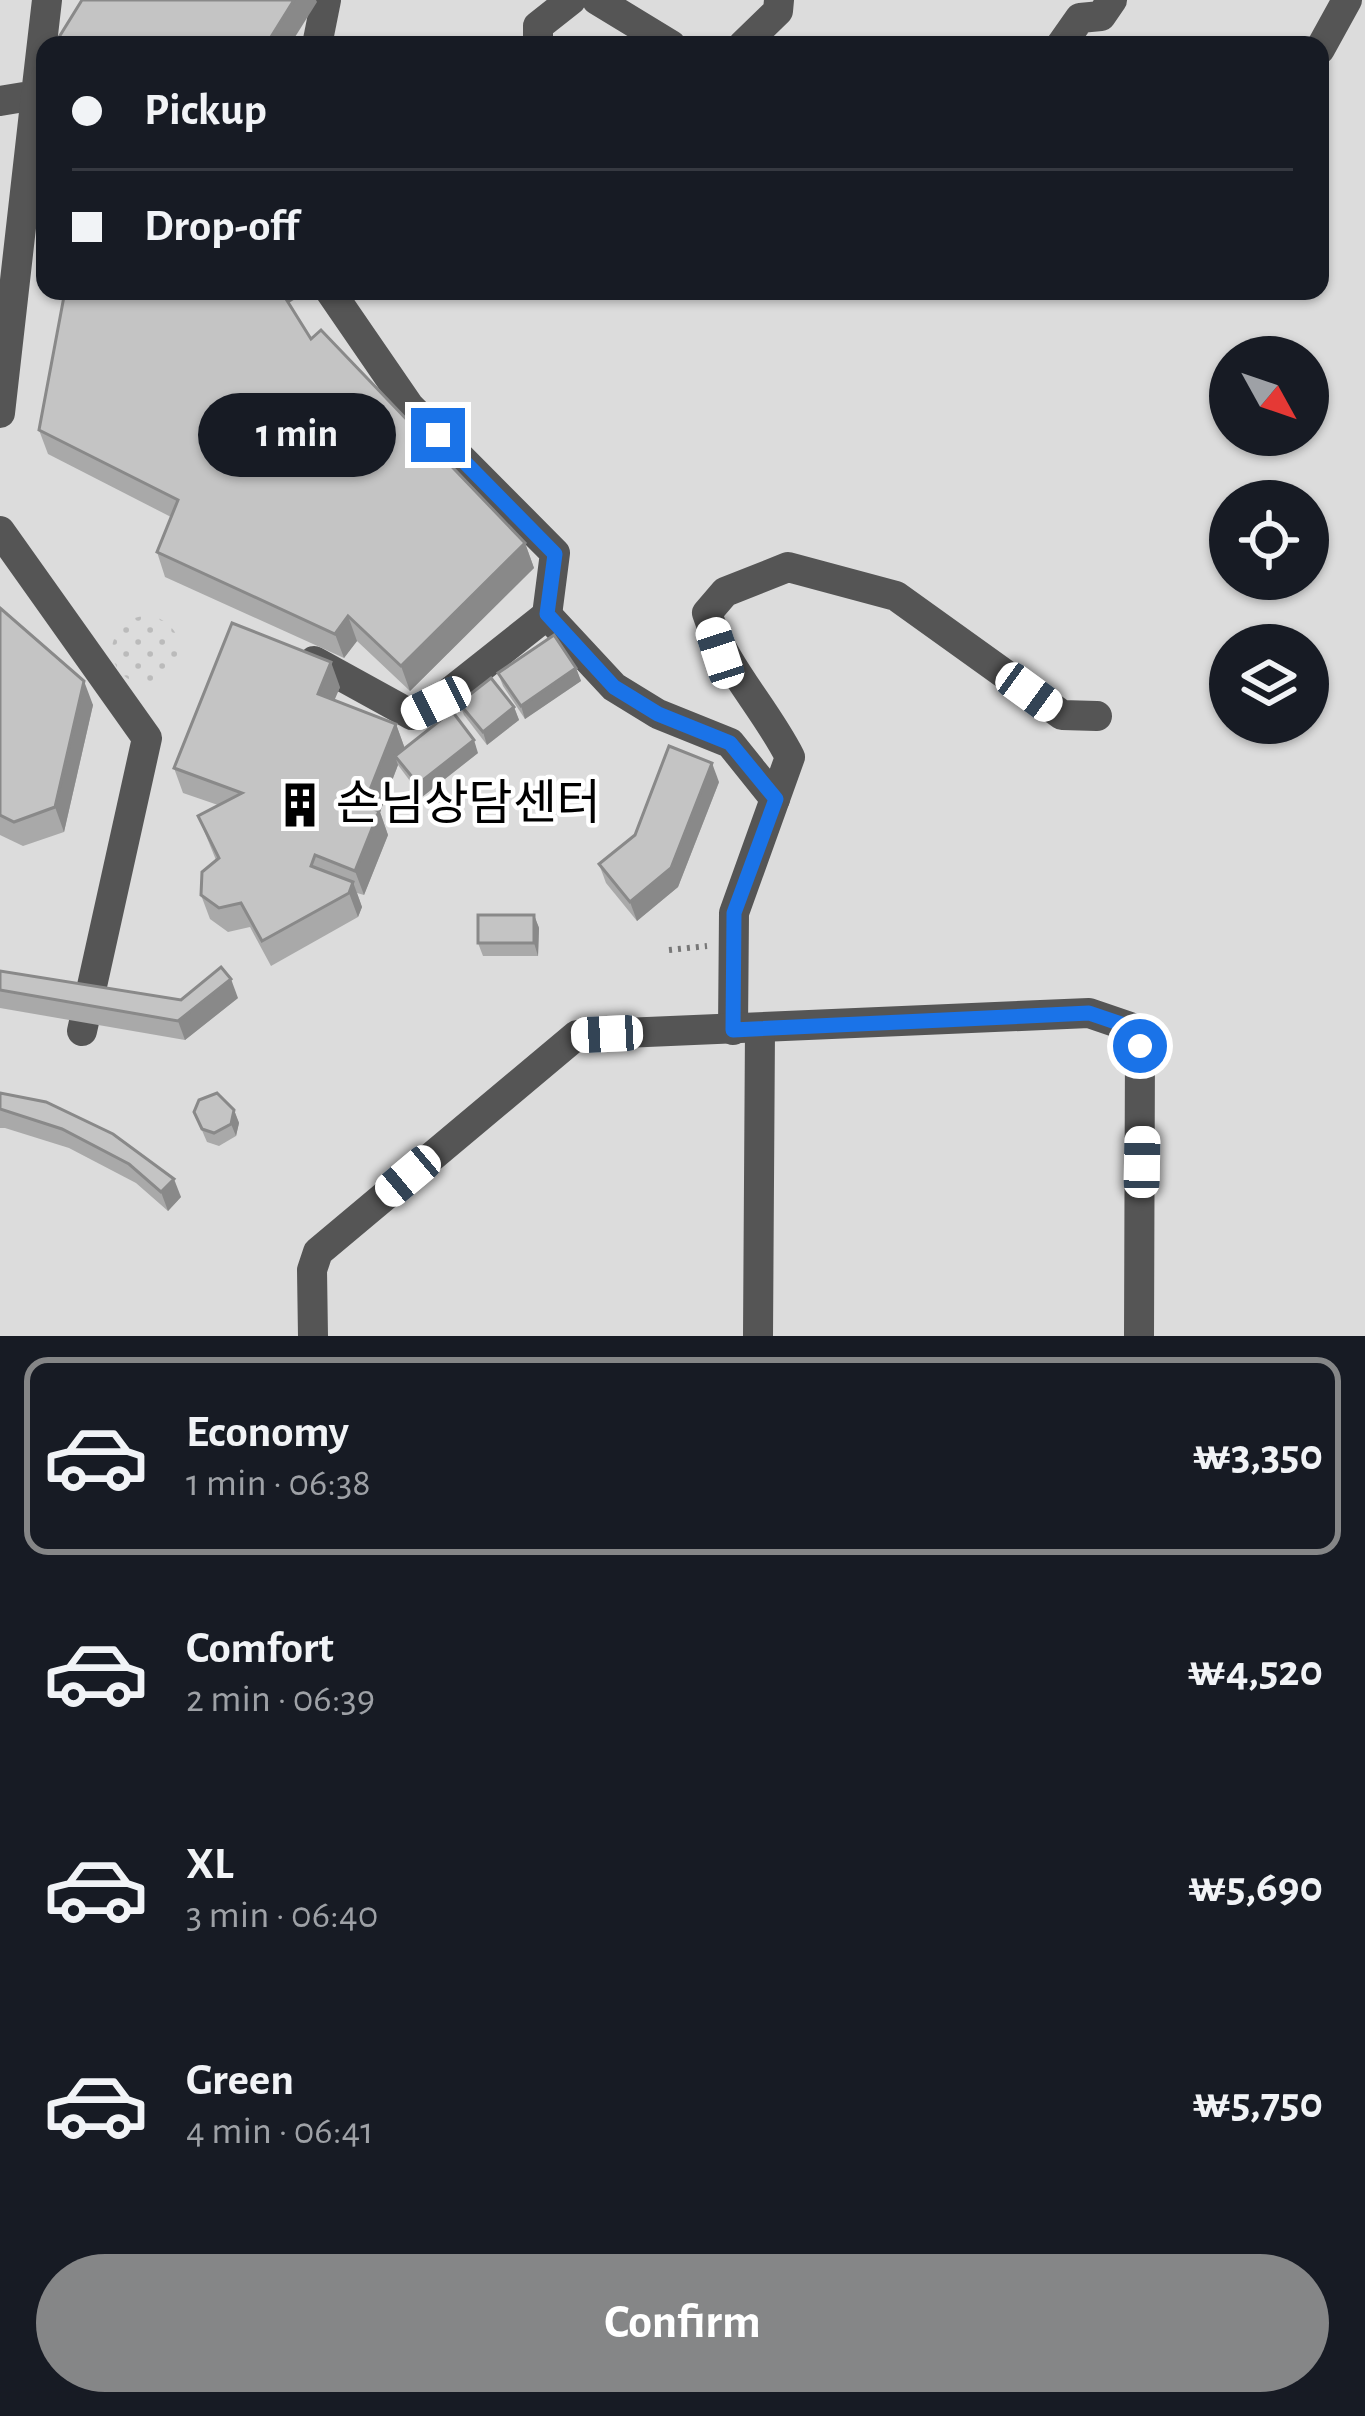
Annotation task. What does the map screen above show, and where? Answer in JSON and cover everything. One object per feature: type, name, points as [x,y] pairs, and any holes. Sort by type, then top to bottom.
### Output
[{"type":"street","points":[[44,36],[47,0]]},
{"type":"street","points":[[318,36],[326,0]]},
{"type":"street","points":[[538,36],[538,26],[571,0]]},
{"type":"street","points":[[597,0],[648,36]]},
{"type":"street","points":[[752,36],[778,11],[778,0]]},
{"type":"street","points":[[1068,36],[1080,19],[1101,16],[1112,0]]},
{"type":"street","points":[[1327,36],[1347,0]]},
{"type":"street","points":[[0,101],[36,88]]},
{"type":"street","points":[[0,413],[36,120]]},
{"type":"street","points":[[314,661],[412,715],[436,703],[547,614],[555,554],[409,406],[336,300]]},
{"type":"street","points":[[0,531],[147,738],[82,1031]]},
{"type":"street","points":[[758,1336],[747,1030],[734,913],[790,757],[770,718],[720,653],[707,613],[725,592],[788,567],[896,596],[1062,716],[1097,716]]},
{"type":"street","points":[[547,614],[614,687],[658,714],[730,743],[776,799]]},
{"type":"street","points":[[313,1336],[312,1270],[318,1252],[577,1035],[1089,1013],[1130,1027],[1140,1046],[1144,1076],[1139,1336]]},
{"type":"shaded area","points":[[0,0],[1365,0],[1365,1336],[0,1336]]},
{"type":"shaded area","points":[[146,616],[170,626],[180,650],[170,674],[146,684],[122,674],[112,650],[122,626]]},
{"type":"building","points":[[82,0],[294,0],[272,36],[60,36]]},
{"type":"building","points":[[63,300],[287,300],[311,339],[321,330],[525,543],[401,666],[348,616],[335,634],[157,552],[178,500],[39,430]]},
{"type":"building","points":[[0,608],[84,681],[55,807],[14,822],[0,815]]},
{"type":"building","name":"손님상담센터","points":[[232,623],[331,662],[318,694],[396,724],[364,805],[379,811],[355,871],[315,855],[311,866],[353,882],[349,893],[262,941],[241,903],[219,908],[201,895],[202,872],[219,858],[198,816],[242,793],[174,768]]},
{"type":"building","points":[[554,635],[576,668],[521,706],[498,673]]},
{"type":"building","points":[[491,678],[514,707],[483,732],[459,703]]},
{"type":"building","points":[[452,711],[474,740],[418,784],[395,756]]},
{"type":"building","points":[[669,746],[712,763],[671,868],[630,902],[599,864],[635,835]]},
{"type":"building","points":[[478,915],[534,915],[534,943],[478,943]]},
{"type":"building","points":[[221,967],[231,979],[178,1021],[0,990],[0,971],[181,1000]]},
{"type":"building","points":[[0,1093],[46,1102],[113,1134],[174,1179],[161,1192],[129,1164],[62,1129],[0,1109]]},
{"type":"building","points":[[217,1093],[234,1110],[231,1124],[214,1133],[202,1129],[194,1112],[199,1100]]},
{"type":"place","name":"손님상담센터","points":[[300,805]]},
{"type":"route","points":[[438,435],[555,554],[547,614],[614,687],[658,714],[730,743],[776,799],[734,913],[733,1030],[1089,1013],[1130,1027],[1140,1046]]}]
